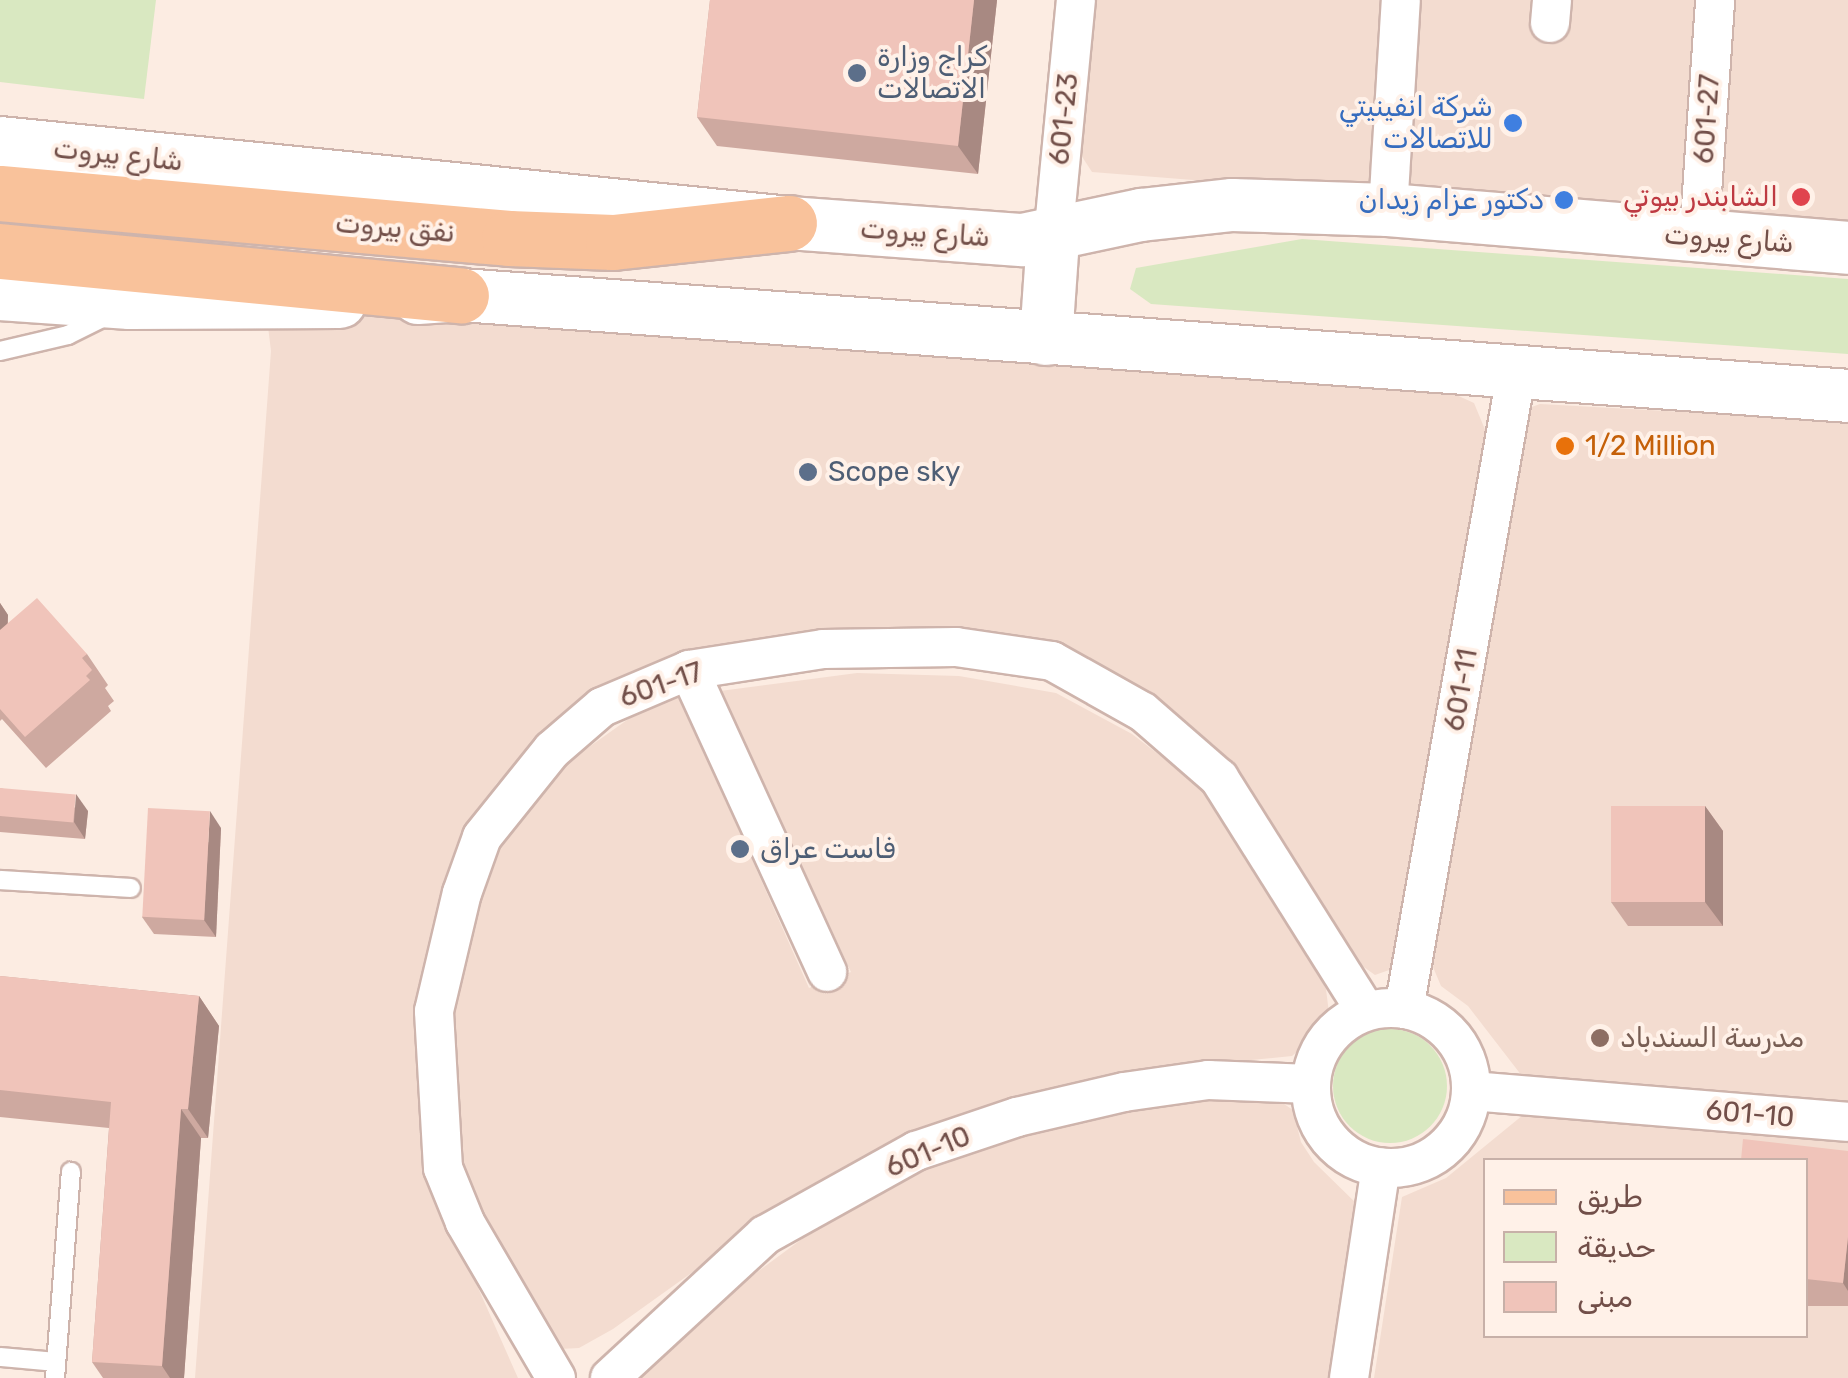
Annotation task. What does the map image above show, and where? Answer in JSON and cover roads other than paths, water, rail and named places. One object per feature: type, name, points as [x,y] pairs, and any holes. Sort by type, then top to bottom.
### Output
[{"type":"main road","name":"شارع بيروت","points":[[0,142],[789,223],[1052,238],[1141,215],[1232,205],[1388,210],[1848,248]]},
{"type":"main road","name":"نفق بيروت","points":[[0,193],[510,238],[613,242],[789,223]]},
{"type":"main road","points":[[1046,339],[1052,238]]},
{"type":"main road","points":[[0,251],[460,295],[1848,396]]},
{"type":"main road","points":[[0,294],[130,302],[298,304],[460,295]]},
{"type":"street","name":"601-23","points":[[1052,238],[1076,0]]},
{"type":"street","points":[[1388,210],[1401,0]]},
{"type":"street","name":"601-27","points":[[1699,237],[1715,0]]},
{"type":"street","name":"601-11","points":[[1404,1009],[1518,370]]},
{"type":"street","name":"601-17","points":[[556,1378],[510,1304],[442,1168],[433,1035],[443,963],[482,837],[513,794],[602,706],[690,670],[824,649],[956,647],[1052,662],[1144,712],[1219,778],[1366,1011]]},
{"type":"street","points":[[690,670],[827,972]]},
{"type":"street","points":[[1404,1009],[1432,1019],[1454,1037],[1468,1063],[1472,1091],[1464,1123],[1444,1150],[1414,1165],[1381,1168],[1362,1163],[1330,1140],[1318,1123],[1311,1084],[1328,1040],[1366,1011],[1404,1009]]},
{"type":"street","name":"601-10","points":[[610,1378],[765,1235],[916,1151],[1017,1117],[1124,1092],[1208,1080],[1311,1084]]},
{"type":"street","name":"601-10","points":[[1472,1091],[1848,1122]]},
{"type":"street","points":[[1349,1378],[1381,1168]]},
{"type":"lane","points":[[0,351],[68,334],[130,302]]},
{"type":"lane","points":[[0,880],[131,888]]},
{"type":"lane","points":[[0,1357],[56,1370],[71,1172]]},
{"type":"place","name":"كراج وزارة الاتصالات","points":[[857,73]]},
{"type":"place","name":"شركة انفينيتي للاتصالات","points":[[1513,123]]},
{"type":"place","name":"الشابندر بيوتي","points":[[1801,197]]},
{"type":"place","name":"دكتور عزام زيدان","points":[[1564,200]]},
{"type":"place","name":"1/2 Million","points":[[1565,446]]},
{"type":"place","name":"Scope sky","points":[[808,472]]},
{"type":"place","name":"فاست عراق","points":[[740,849]]},
{"type":"place","name":"مدرسة السندباد","points":[[1600,1038]]}]
